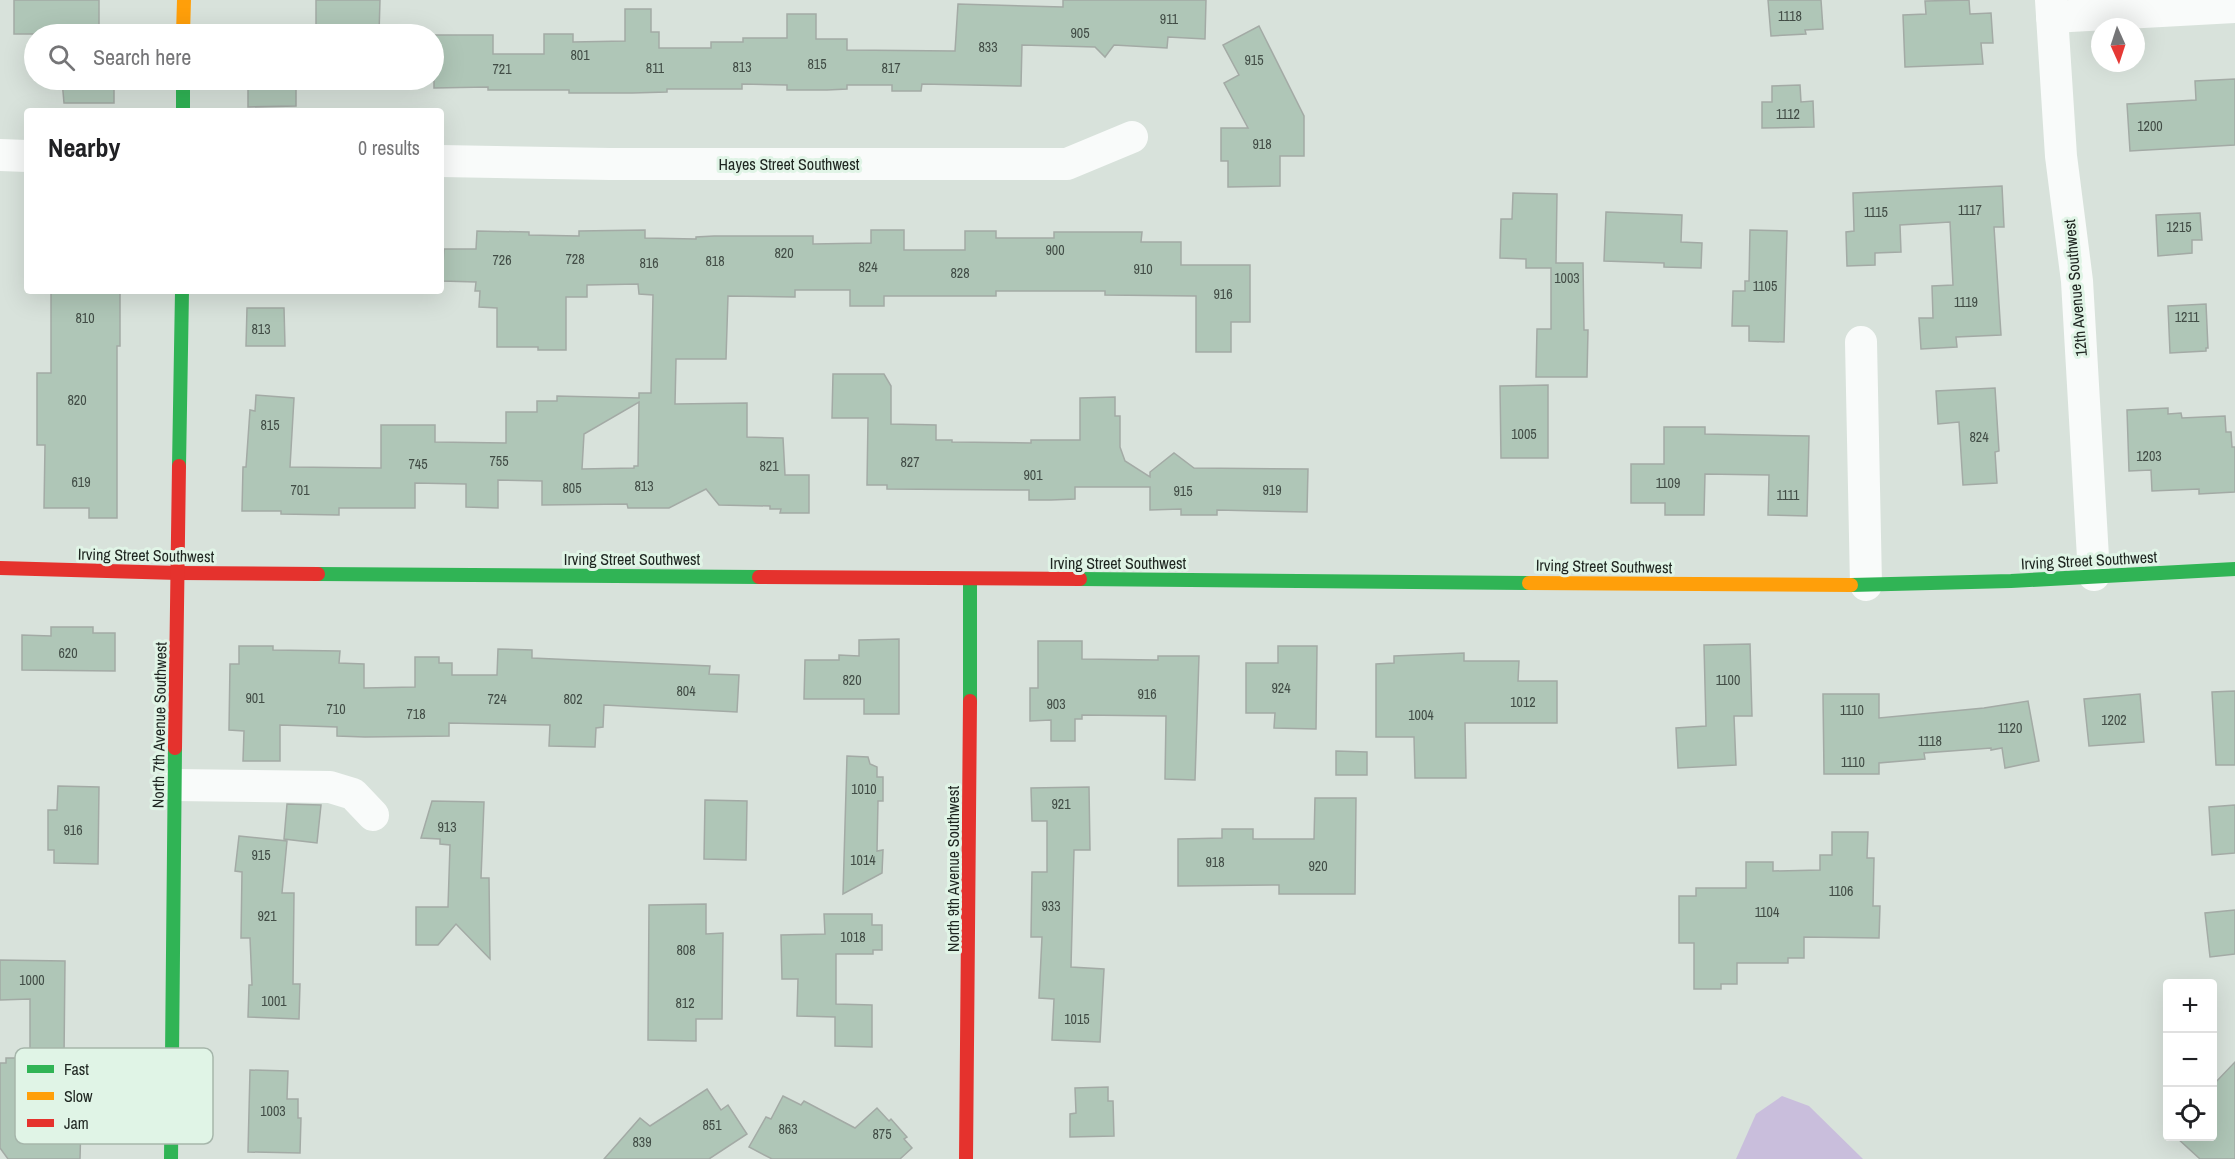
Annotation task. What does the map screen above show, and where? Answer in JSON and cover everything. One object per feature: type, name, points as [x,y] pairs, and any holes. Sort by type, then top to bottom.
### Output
[{"type":"street","points":[[183,24],[184,0]]},
{"type":"street","points":[[2051,9],[2235,7]]},
{"type":"street","name":"12th Avenue Southwest","points":[[2051,9],[2061,156],[2077,281],[2094,575]]},
{"type":"street","points":[[183,90],[183,108]]},
{"type":"street","name":"Hayes Street Southwest","points":[[444,161],[610,164],[1067,164],[1132,137]]},
{"type":"street","points":[[0,155],[24,156]]},
{"type":"street","name":"North 7th Avenue Southwest","points":[[172,1048],[182,294]]},
{"type":"street","points":[[1861,342],[1866,585]]},
{"type":"street","name":"Irving Street Southwest","points":[[0,568],[178,573],[1866,585],[2011,581],[2235,569]]},
{"type":"street","name":"North 9th Avenue Southwest","points":[[966,1159],[970,854],[970,579]]},
{"type":"street","points":[[174,785],[330,787],[353,794],[373,815]]},
{"type":"street","name":"North 7th Avenue Southwest","points":[[171,1144],[171,1159]]},
{"type":"shaded area","points":[[1782,1096],[1809,1106],[1863,1159],[1736,1159],[1756,1114]]},
{"type":"building","points":[[14,0],[99,0],[99,24],[24,24],[24,34],[14,34]]},
{"type":"building","points":[[316,0],[380,0],[379,24],[316,24]]},
{"type":"building","points":[[1063,0],[1206,0],[1205,39],[1168,37],[1167,48],[1114,45],[1105,57],[1095,47],[1022,45],[1021,86],[922,84],[921,91],[892,91],[892,85],[847,85],[847,89],[787,90],[787,85],[742,84],[742,89],[667,89],[667,92],[632,93],[488,90],[488,87],[444,88],[444,35],[493,35],[493,54],[544,54],[544,34],[573,34],[573,42],[625,41],[625,9],[651,9],[651,32],[659,32],[659,48],[711,48],[711,42],[743,42],[743,38],[787,38],[787,14],[816,14],[816,39],[847,39],[847,50],[955,51],[958,4],[1063,7]]},
{"type":"building","points":[[1768,0],[1821,0],[1823,29],[1805,30],[1806,34],[1771,36]]},
{"type":"building","points":[[1969,0],[1970,14],[1991,13],[1993,43],[1981,43],[1983,64],[1905,67],[1903,15],[1926,14],[1925,1]]},
{"type":"building","points":[[1259,26],[1304,116],[1304,156],[1280,156],[1280,186],[1228,187],[1228,161],[1221,161],[1221,128],[1248,128],[1224,83],[1239,75],[1223,45]]},
{"type":"building","points":[[2235,79],[2235,145],[2130,151],[2127,104],[2196,100],[2195,81]]},
{"type":"building","points":[[1800,85],[1801,102],[1813,101],[1814,127],[1762,128],[1762,102],[1772,102],[1772,86]]},
{"type":"building","points":[[63,90],[114,90],[114,103],[64,103]]},
{"type":"building","points":[[248,90],[296,90],[296,106],[248,107]]},
{"type":"building","points":[[2002,186],[2004,227],[1994,227],[2001,335],[1956,337],[1957,347],[1921,349],[1919,318],[1933,318],[1932,286],[1953,285],[1950,222],[1900,225],[1901,252],[1875,253],[1875,265],[1847,266],[1846,232],[1854,231],[1853,193]]},
{"type":"building","points":[[1513,193],[1557,194],[1556,263],[1583,263],[1584,330],[1588,330],[1587,377],[1536,377],[1537,329],[1551,329],[1551,268],[1526,268],[1526,259],[1500,258],[1501,219],[1512,219]]},
{"type":"building","points":[[1606,212],[1682,215],[1681,242],[1702,243],[1701,268],[1664,267],[1664,263],[1604,261]]},
{"type":"building","points":[[2200,213],[2202,240],[2192,240],[2192,253],[2158,256],[2156,215]]},
{"type":"building","points":[[645,230],[645,238],[813,236],[813,244],[871,243],[871,230],[904,230],[904,250],[965,250],[965,231],[996,231],[996,238],[1054,238],[1054,232],[1142,232],[1141,242],[1181,242],[1181,265],[1250,265],[1250,322],[1231,322],[1231,352],[1196,352],[1196,296],[1105,295],[1105,291],[996,291],[996,296],[884,296],[884,306],[850,306],[850,290],[795,290],[795,297],[728,296],[726,359],[676,359],[675,404],[747,403],[747,437],[783,438],[785,475],[809,475],[809,513],[780,513],[781,509],[770,509],[770,506],[719,505],[706,489],[669,508],[628,508],[627,504],[542,505],[542,481],[498,480],[498,508],[466,507],[466,484],[415,483],[415,508],[339,508],[339,515],[242,511],[243,467],[246,467],[250,410],[255,411],[256,395],[294,398],[290,467],[381,468],[381,425],[435,425],[435,442],[506,443],[506,412],[537,412],[537,401],[557,401],[557,396],[639,398],[639,393],[651,393],[653,295],[639,294],[638,284],[587,285],[587,297],[566,297],[566,350],[538,350],[538,347],[497,347],[497,308],[479,307],[480,291],[475,291],[476,282],[444,281],[444,249],[476,249],[477,231],[579,236],[579,231]],"holes":[[[639,402],[638,466],[634,468],[582,469],[584,434]]]},
{"type":"building","points":[[1750,230],[1787,231],[1784,342],[1749,341],[1749,326],[1732,326],[1733,291],[1745,291],[1745,281],[1749,281]]},
{"type":"building","points":[[51,294],[120,294],[120,346],[117,346],[117,518],[89,518],[89,508],[44,508],[45,445],[37,445],[37,373],[51,373]]},
{"type":"building","points":[[2206,304],[2208,348],[2206,351],[2170,353],[2168,306]]},
{"type":"building","points":[[247,308],[284,308],[285,346],[246,346]]},
{"type":"building","points":[[833,374],[884,374],[891,386],[891,424],[936,425],[936,440],[952,440],[952,442],[1031,443],[1031,440],[1080,440],[1080,398],[1115,397],[1115,416],[1120,416],[1120,447],[1125,461],[1150,477],[1150,472],[1174,453],[1194,468],[1308,469],[1307,512],[1217,510],[1217,515],[1181,515],[1181,509],[1150,510],[1150,487],[1075,487],[1075,499],[1029,500],[1029,490],[887,489],[887,485],[867,485],[868,418],[832,418]]},
{"type":"building","points":[[1548,385],[1548,458],[1501,458],[1500,386]]},
{"type":"building","points":[[1995,388],[1999,451],[1995,452],[1997,483],[1963,485],[1959,422],[1938,424],[1936,391]]},
{"type":"building","points":[[2168,408],[2168,414],[2181,413],[2182,418],[2225,416],[2226,432],[2231,432],[2232,447],[2235,447],[2235,492],[2199,494],[2199,489],[2152,491],[2151,470],[2129,471],[2127,410]]},
{"type":"building","points":[[1664,427],[1705,427],[1705,434],[1809,436],[1807,516],[1768,515],[1769,475],[1705,474],[1704,515],[1665,515],[1665,503],[1631,503],[1631,464],[1664,464]]},
{"type":"building","points":[[51,627],[93,627],[93,633],[115,633],[115,671],[22,670],[22,635],[51,636]]},
{"type":"building","points":[[899,639],[899,714],[864,714],[864,699],[804,699],[805,660],[839,660],[839,655],[859,656],[859,640]]},
{"type":"building","points":[[1038,641],[1082,641],[1082,659],[1158,660],[1158,656],[1199,656],[1195,780],[1165,779],[1166,716],[1082,715],[1082,719],[1075,719],[1075,741],[1051,741],[1051,720],[1030,721],[1030,688],[1038,688]]},
{"type":"building","points":[[1750,644],[1752,716],[1734,716],[1736,765],[1678,768],[1676,728],[1706,726],[1704,645]]},
{"type":"building","points":[[239,646],[273,646],[273,650],[340,651],[339,663],[364,664],[364,688],[415,687],[415,657],[439,657],[439,663],[452,663],[452,675],[497,675],[498,649],[532,650],[532,658],[710,666],[709,674],[739,675],[737,712],[604,705],[603,727],[596,728],[595,747],[549,746],[550,725],[449,723],[449,736],[365,737],[337,736],[337,727],[280,725],[280,761],[243,761],[244,731],[229,730],[230,664],[239,664]]},
{"type":"building","points":[[1278,646],[1317,646],[1316,729],[1274,728],[1275,713],[1246,713],[1246,663],[1278,663]]},
{"type":"building","points":[[1464,653],[1464,661],[1519,661],[1518,681],[1557,681],[1557,723],[1465,723],[1466,778],[1415,778],[1414,737],[1376,737],[1376,664],[1394,663],[1394,656]]},
{"type":"building","points":[[2235,691],[2235,765],[2216,765],[2212,692]]},
{"type":"building","points":[[1823,694],[1879,694],[1879,718],[1984,708],[2028,701],[2039,761],[2005,768],[2002,748],[1991,750],[1991,748],[1924,753],[1925,759],[1879,763],[1879,774],[1824,774]]},
{"type":"building","points":[[2140,694],[2144,742],[2089,746],[2084,699]]},
{"type":"building","points":[[1336,751],[1367,752],[1367,775],[1336,775]]},
{"type":"building","points":[[847,756],[868,757],[870,764],[877,767],[877,777],[883,777],[883,801],[878,801],[877,851],[883,850],[882,873],[843,894]]},
{"type":"building","points":[[58,786],[99,787],[98,864],[54,863],[54,850],[48,850],[48,810],[57,810]]},
{"type":"building","points":[[1089,787],[1090,850],[1074,850],[1071,967],[1104,969],[1100,1042],[1052,1040],[1054,999],[1039,998],[1042,937],[1031,937],[1032,872],[1047,872],[1047,821],[1032,821],[1031,788]]},
{"type":"building","points":[[1315,798],[1356,798],[1355,894],[1279,894],[1279,885],[1178,886],[1178,839],[1222,838],[1222,829],[1253,829],[1253,839],[1314,839]]},
{"type":"building","points":[[705,800],[747,801],[746,860],[704,859]]},
{"type":"building","points":[[432,801],[484,802],[481,878],[489,878],[490,959],[456,924],[438,945],[416,945],[416,907],[448,907],[450,845],[440,844],[440,839],[421,838]]},
{"type":"building","points":[[287,804],[321,805],[317,843],[284,839]]},
{"type":"building","points":[[2235,805],[2235,853],[2212,855],[2209,807]]},
{"type":"building","points":[[1832,832],[1868,832],[1867,858],[1874,858],[1873,906],[1880,906],[1879,938],[1804,937],[1804,958],[1788,958],[1788,963],[1737,963],[1737,984],[1721,984],[1721,989],[1694,989],[1694,943],[1679,943],[1679,896],[1696,896],[1696,888],[1746,888],[1746,862],[1773,862],[1773,871],[1820,870],[1820,855],[1832,855]]},
{"type":"building","points":[[239,836],[287,841],[282,893],[294,893],[293,984],[300,984],[299,1019],[248,1017],[249,985],[252,985],[250,938],[241,938],[242,872],[235,871]]},
{"type":"building","points":[[706,904],[706,934],[723,933],[722,1019],[696,1019],[696,1041],[648,1040],[649,905]]},
{"type":"building","points":[[2235,910],[2235,954],[2210,957],[2205,913]]},
{"type":"building","points":[[824,914],[872,914],[872,925],[882,925],[882,950],[873,950],[873,954],[836,954],[836,1004],[872,1005],[872,1047],[835,1046],[835,1017],[797,1016],[798,979],[782,979],[781,935],[825,934]]},
{"type":"building","points":[[0,960],[65,961],[64,1048],[30,1048],[30,999],[0,1000]]},
{"type":"building","points":[[6,1058],[15,1058],[15,1144],[80,1144],[80,1159],[8,1159],[0,1148],[0,1063],[6,1063]]},
{"type":"building","points":[[2235,1062],[2235,1159],[2200,1159],[2180,1141],[2217,1141],[2217,1081]]},
{"type":"building","points":[[250,1070],[288,1071],[287,1099],[298,1099],[298,1118],[301,1118],[300,1153],[248,1152]]},
{"type":"building","points":[[1108,1087],[1108,1101],[1113,1101],[1114,1136],[1070,1137],[1070,1114],[1076,1113],[1075,1088]]},
{"type":"building","points":[[707,1089],[721,1110],[728,1105],[747,1134],[709,1159],[604,1159],[640,1118],[650,1126]]},
{"type":"building","points":[[783,1096],[801,1105],[804,1101],[855,1128],[877,1108],[889,1121],[891,1119],[907,1137],[904,1139],[912,1148],[900,1159],[772,1159],[749,1147],[766,1117],[771,1119]]},
{"type":"traffic: fast","points":[[183,90],[183,108]]},
{"type":"traffic: fast","points":[[179,466],[182,294]]},
{"type":"traffic: fast","points":[[1851,585],[2011,581],[2235,569]]},
{"type":"traffic: fast","points":[[318,574],[759,577]]},
{"type":"traffic: fast","points":[[970,579],[970,701]]},
{"type":"traffic: fast","points":[[1080,579],[1529,583]]},
{"type":"traffic: fast","points":[[172,1048],[175,748]]},
{"type":"traffic: fast","points":[[171,1144],[171,1159]]},
{"type":"traffic: slow","points":[[183,24],[184,0]]},
{"type":"traffic: slow","points":[[1529,583],[1851,585]]},
{"type":"traffic: jam","points":[[175,748],[179,466]]},
{"type":"traffic: jam","points":[[0,568],[318,574]]},
{"type":"traffic: jam","points":[[759,577],[1080,579]]},
{"type":"traffic: jam","points":[[966,1159],[970,701]]}]
